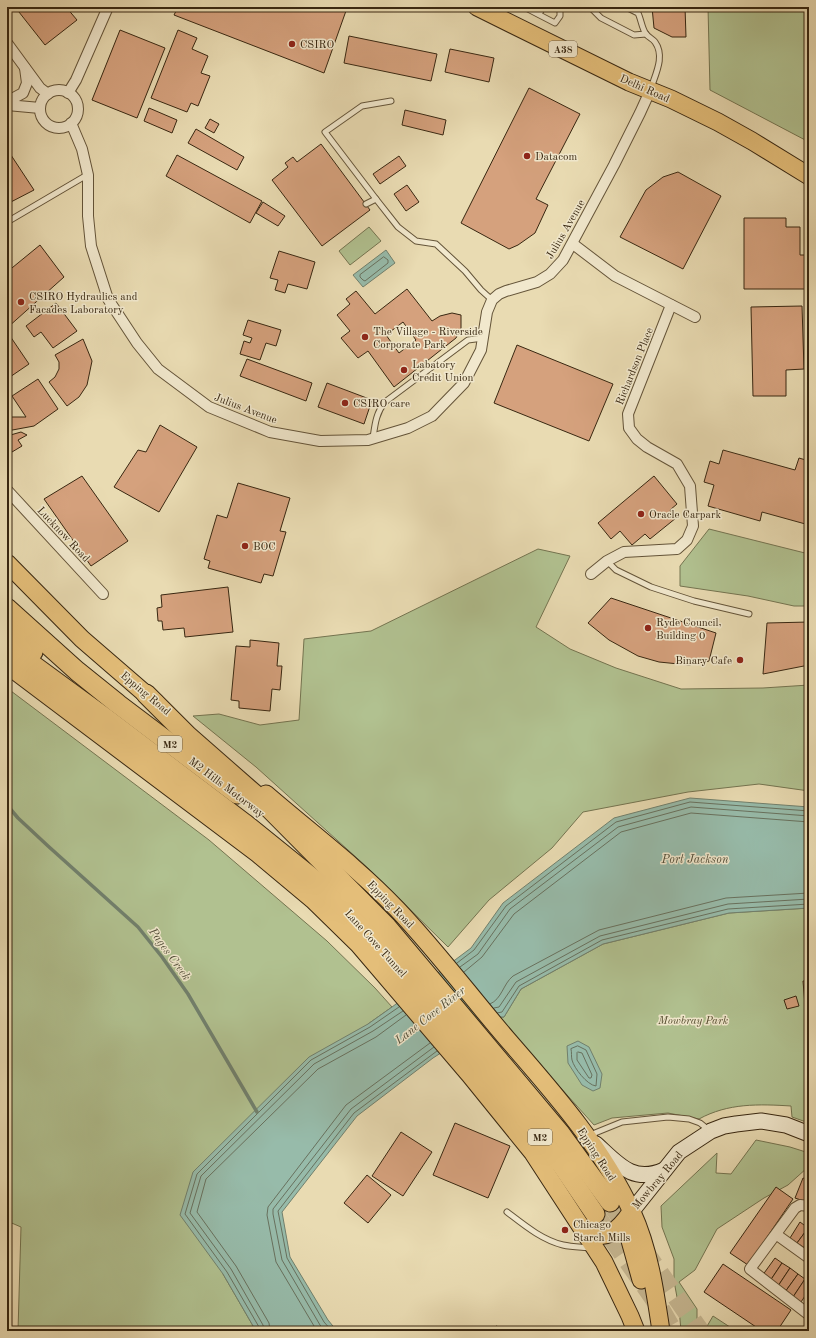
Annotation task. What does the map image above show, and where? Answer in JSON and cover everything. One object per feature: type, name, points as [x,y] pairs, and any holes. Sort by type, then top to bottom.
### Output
[{"type":"highway","name":"M2 Hills Motorway","points":[[7,608],[72,666],[118,704],[251,805],[336,875]]},
{"type":"highway","name":"M2","points":[[7,629],[108,720]]},
{"type":"highway","name":"M2","points":[[7,646],[108,720]]},
{"type":"highway","name":"M2","points":[[146,694],[188,736],[260,799],[336,875]]},
{"type":"highway","name":"Lane Cove Tunnel","points":[[108,720],[244,823],[317,882],[349,912],[401,969],[481,1064],[551,1152],[595,1214]]},
{"type":"highway","name":"Lane Cove Tunnel","points":[[336,875],[387,927],[401,969]]},
{"type":"highway","name":"Lane Cove Tunnel","points":[[481,1064],[560,1133],[610,1202]]},
{"type":"main road","name":"Delhi Road","points":[[477,7],[629,82],[718,122],[809,176]]},
{"type":"main road","name":"Epping Road","points":[[7,563],[82,639],[364,876],[423,937],[555,1094],[587,1136],[608,1169],[641,1236],[650,1266],[661,1331]]},
{"type":"main road","points":[[7,665],[275,868],[313,900],[337,923],[401,969]]},
{"type":"main road","points":[[481,1064],[533,1154],[595,1248],[618,1288],[636,1331]]},
{"type":"main road","name":"Mowbray Road","points":[[582,1227],[592,1234],[606,1235],[619,1228],[664,1170],[680,1152],[711,1131],[724,1126],[761,1121],[786,1125],[809,1134]]},
{"type":"main road","points":[[587,1136],[623,1167],[634,1174],[648,1175],[664,1170]]},
{"type":"main road","points":[[630,1214],[629,1237],[649,1313],[651,1331]]},
{"type":"street","points":[[68,93],[76,80],[108,7]]},
{"type":"street","points":[[7,43],[40,88],[48,94]]},
{"type":"street","points":[[7,104],[10,100],[24,93],[27,83],[25,68]]},
{"type":"street","points":[[59,90],[68,93],[73,97],[78,108],[75,119],[71,124],[59,128],[53,127],[47,124],[42,118],[40,112],[41,102],[48,94],[59,90]]},
{"type":"street","name":"Julius Avenue","points":[[71,124],[82,149],[88,174],[88,216],[91,246],[108,299],[137,343],[158,369],[209,407],[270,432],[320,441],[368,440],[408,428],[432,416],[464,383],[481,350],[486,312],[492,300],[499,294],[545,278],[563,260],[573,244],[650,91]]},
{"type":"street","points":[[7,104],[40,108]]},
{"type":"street","points":[[573,244],[615,276],[695,317]]},
{"type":"street","name":"Richardson Place","points":[[591,574],[607,561],[624,552],[677,549],[687,540],[693,526],[690,486],[677,464],[647,447],[637,439],[629,428],[628,414],[671,305]]},
{"type":"street","name":"Lucknow Road","points":[[7,490],[103,594]]},
{"type":"street","points":[[808,1314],[750,1270],[777,1235],[795,1208],[800,1205],[809,1206]]},
{"type":"street","points":[[777,1235],[809,1258]]},
{"type":"lane","points":[[524,7],[555,23],[560,16],[560,7]]},
{"type":"lane","points":[[539,14],[543,7]]},
{"type":"lane","points":[[590,7],[601,18],[634,35],[646,34]]},
{"type":"lane","points":[[626,7],[638,13],[646,34],[654,41],[658,48],[660,57],[650,91]]},
{"type":"lane","points":[[391,101],[362,106],[325,132],[398,227],[416,241],[436,244],[465,271],[481,290],[492,300]]},
{"type":"lane","points":[[7,222],[88,174]]},
{"type":"lane","points":[[366,204],[376,199]]},
{"type":"lane","points":[[373,438],[375,421],[379,410],[385,402],[468,340],[483,338]]},
{"type":"lane","points":[[607,561],[616,570],[651,588],[694,601],[750,614]]},
{"type":"lane","points":[[587,1136],[622,1122],[668,1117],[689,1119],[700,1123],[711,1131]]},
{"type":"lane","points":[[508,1212],[539,1234],[557,1243],[595,1248]]},
{"type":"green space","points":[[708,7],[809,7],[809,142],[710,90]]},
{"type":"green space","points":[[369,227],[381,241],[350,265],[339,251]]},
{"type":"green space","points":[[709,529],[809,554],[809,606],[794,606],[748,596],[680,586],[680,566]]},
{"type":"green space","points":[[538,549],[570,556],[536,627],[570,649],[616,668],[681,689],[763,688],[809,685],[809,791],[759,784],[688,792],[583,812],[552,848],[489,900],[448,947],[368,868],[256,767],[193,716],[219,714],[260,725],[299,720],[304,639],[371,631]]},
{"type":"green space","points":[[7,688],[209,840],[327,941],[375,988],[392,1007],[368,1024],[223,1274],[256,1331],[18,1331],[21,1227],[7,1221]]},
{"type":"green space","name":"Mowbray Park","points":[[809,908],[809,1123],[792,1117],[791,1106],[755,1105],[732,1107],[699,1119],[668,1113],[612,1118],[594,1125],[497,1017],[504,1017],[521,989],[603,944],[729,913]]},
{"type":"green space","points":[[756,1140],[790,1147],[809,1153],[809,1168],[807,1168],[788,1185],[764,1198],[717,1229],[695,1270],[679,1282],[697,1309],[697,1331],[681,1331],[679,1308],[674,1281],[674,1259],[662,1227],[661,1206],[717,1153],[716,1173],[731,1174]]},
{"type":"green space","points":[[713,1316],[736,1331],[706,1331],[706,1328]]},
{"type":"water","points":[[386,250],[395,263],[363,287],[353,275]]},
{"type":"water","name":"Port Jackson","points":[[690,798],[809,807],[809,908],[729,913],[603,944],[521,989],[504,1017],[497,1017],[433,1058],[357,1116],[282,1212],[290,1257],[328,1320],[337,1331],[256,1331],[223,1274],[180,1215],[193,1172],[309,1057],[368,1024],[471,948],[503,903],[614,818]]},
{"type":"water","points":[[578,1041],[589,1047],[602,1074],[600,1088],[593,1091],[582,1085],[568,1063],[567,1046]]},
{"type":"building","points":[[15,7],[66,7],[77,20],[45,45]]},
{"type":"building","name":"CSIRO","points":[[178,7],[347,8],[324,73],[174,15]]},
{"type":"building","points":[[652,7],[685,7],[686,37],[672,37],[654,28]]},
{"type":"building","points":[[120,30],[165,48],[137,118],[92,100]]},
{"type":"building","points":[[178,30],[197,38],[192,49],[208,56],[201,73],[210,76],[198,106],[191,103],[187,112],[151,98]]},
{"type":"building","points":[[349,36],[437,54],[431,81],[344,63]]},
{"type":"building","points":[[450,49],[494,58],[489,82],[445,72]]},
{"type":"building","name":"Datacom","points":[[529,88],[580,114],[536,199],[548,205],[535,233],[518,245],[509,249],[461,223]]},
{"type":"building","points":[[149,108],[177,120],[172,133],[144,121]]},
{"type":"building","points":[[405,110],[446,120],[443,135],[402,125]]},
{"type":"building","points":[[210,119],[219,124],[214,133],[205,128]]},
{"type":"building","points":[[196,129],[244,157],[237,170],[188,143]]},
{"type":"building","points":[[321,144],[370,210],[322,246],[272,180],[288,167],[285,163],[293,157],[297,162]]},
{"type":"building","points":[[7,149],[34,190],[7,204]]},
{"type":"building","points":[[177,155],[262,201],[250,223],[166,176]]},
{"type":"building","points":[[399,156],[406,166],[380,184],[373,174]]},
{"type":"building","points":[[678,172],[721,196],[683,269],[620,237],[646,190],[663,177]]},
{"type":"building","points":[[407,185],[419,202],[406,211],[394,194]]},
{"type":"building","points":[[263,202],[285,216],[278,226],[256,213]]},
{"type":"building","points":[[744,218],[786,218],[786,227],[800,227],[800,255],[809,255],[809,289],[744,289]]},
{"type":"building","name":"CSIRO Hydraulics and Facades Laboratory","points":[[40,245],[64,277],[7,328],[7,272]]},
{"type":"building","points":[[279,251],[315,262],[307,289],[288,284],[285,293],[275,290],[278,280],[270,278]]},
{"type":"building","name":"The Village - Riverside Corporate Park","points":[[407,289],[432,321],[440,316],[452,313],[461,315],[461,328],[456,338],[394,387],[368,351],[358,358],[341,338],[350,331],[337,315],[350,304],[346,299],[356,291],[375,314]],"holes":[[[403,322],[416,340],[399,353],[386,335]]]},
{"type":"building","points":[[56,303],[77,331],[53,348],[41,332],[34,337],[26,326]]},
{"type":"building","points":[[802,306],[804,369],[786,370],[786,396],[753,396],[751,307]]},
{"type":"building","points":[[248,320],[281,330],[276,346],[266,343],[260,360],[240,354],[244,341],[250,343],[252,338],[243,335]]},
{"type":"building","points":[[10,336],[29,364],[7,379],[7,338]]},
{"type":"building","points":[[83,339],[92,361],[87,385],[79,397],[67,406],[49,382],[55,377],[59,369],[59,362],[55,355]]},
{"type":"building","points":[[517,345],[613,384],[589,441],[494,403]]},
{"type":"building","points":[[247,359],[312,383],[306,401],[240,376]]},
{"type":"building","points":[[38,379],[58,409],[34,426],[7,431],[7,417],[26,417],[12,396]]},
{"type":"building","name":"CSIRO care","points":[[327,383],[372,400],[364,424],[318,407]]},
{"type":"building","points":[[160,425],[197,447],[159,512],[114,487],[138,450],[146,452]]},
{"type":"building","points":[[21,432],[27,435],[18,440],[22,446],[7,455],[7,436]]},
{"type":"building","points":[[723,450],[795,470],[799,458],[809,461],[809,525],[762,512],[760,521],[708,506],[714,485],[704,482],[710,461],[719,464]]},
{"type":"building","points":[[82,476],[128,541],[91,566],[44,499]]},
{"type":"building","name":"Oracle Carpark","points":[[654,476],[677,504],[670,510],[676,518],[650,539],[645,534],[632,545],[620,531],[611,539],[598,523]]},
{"type":"building","name":"BOC","points":[[238,483],[290,498],[280,531],[286,532],[273,576],[264,574],[261,583],[208,568],[210,561],[204,559],[217,515],[227,518]]},
{"type":"building","points":[[228,587],[233,632],[185,637],[184,628],[163,630],[162,621],[158,621],[157,608],[162,607],[161,595]]},
{"type":"building","name":"Ryde Council, Building 0","points":[[611,598],[716,633],[709,661],[689,665],[659,662],[638,656],[609,640],[588,623]]},
{"type":"building","points":[[809,622],[809,665],[763,674],[767,623]]},
{"type":"building","points":[[250,640],[279,643],[277,666],[282,666],[280,690],[272,689],[270,711],[239,708],[239,701],[231,700],[236,646],[250,647]]},
{"type":"building","points":[[803,981],[809,981],[809,1004],[805,1005]]},
{"type":"building","points":[[796,996],[799,1006],[787,1009],[784,1000]]},
{"type":"building","points":[[455,1123],[510,1146],[488,1198],[433,1175]]},
{"type":"building","points":[[401,1132],[432,1152],[403,1196],[372,1176]]},
{"type":"building","points":[[367,1175],[391,1195],[368,1223],[344,1203]]},
{"type":"building","points":[[803,1178],[809,1180],[809,1187],[804,1201],[795,1198]]},
{"type":"building","points":[[776,1187],[793,1199],[748,1265],[730,1253]]},
{"type":"building","points":[[809,1187],[809,1203],[804,1201]]},
{"type":"building","points":[[800,1222],[808,1228],[797,1243],[790,1238]]},
{"type":"building","points":[[808,1228],[809,1243],[805,1248],[797,1243]]},
{"type":"building","points":[[775,1258],[782,1263],[770,1281],[762,1276]]},
{"type":"building","points":[[782,1263],[790,1268],[778,1286],[770,1281]]},
{"type":"building","points":[[723,1264],[791,1310],[777,1331],[762,1331],[704,1292]]},
{"type":"building","points":[[790,1268],[798,1274],[785,1292],[778,1286]]},
{"type":"building","points":[[798,1274],[805,1279],[793,1297],[785,1292]]},
{"type":"building","points":[[805,1279],[809,1281],[809,1290],[801,1302],[793,1297]]},
{"type":"building","points":[[809,1321],[809,1331],[802,1331]]},
{"type":"building","points":[[496,1326],[512,1331],[494,1331]]},
{"type":"waterway","name":"Pages Creek","points":[[7,805],[18,818],[48,846],[138,927],[162,957],[188,994],[257,1112]]},
{"type":"tunnel","points":[[610,1202],[700,1331]]},
{"type":"tunnel","points":[[595,1214],[657,1303],[673,1331]]},
{"type":"place","name":"CSIRO","points":[[292,44]]},
{"type":"place","name":"Datacom","points":[[527,156]]},
{"type":"place","name":"CSIRO Hydraulics and Facades Laboratory","points":[[21,302]]},
{"type":"place","name":"The Village - Riverside Corporate Park","points":[[365,337]]},
{"type":"place","name":"Labatory Credit Union","points":[[404,370]]},
{"type":"place","name":"CSIRO care","points":[[345,403]]},
{"type":"place","name":"Oracle Carpark","points":[[641,514]]},
{"type":"place","name":"BOC","points":[[245,546]]},
{"type":"place","name":"Ryde Council, Building 0","points":[[648,628]]},
{"type":"place","name":"Binary Cafe","points":[[740,660]]},
{"type":"place","name":"Chicago Starch Mills","points":[[565,1230]]},
{"type":"water label","name":"Lane Cove River","points":[[430,1015]]}]
